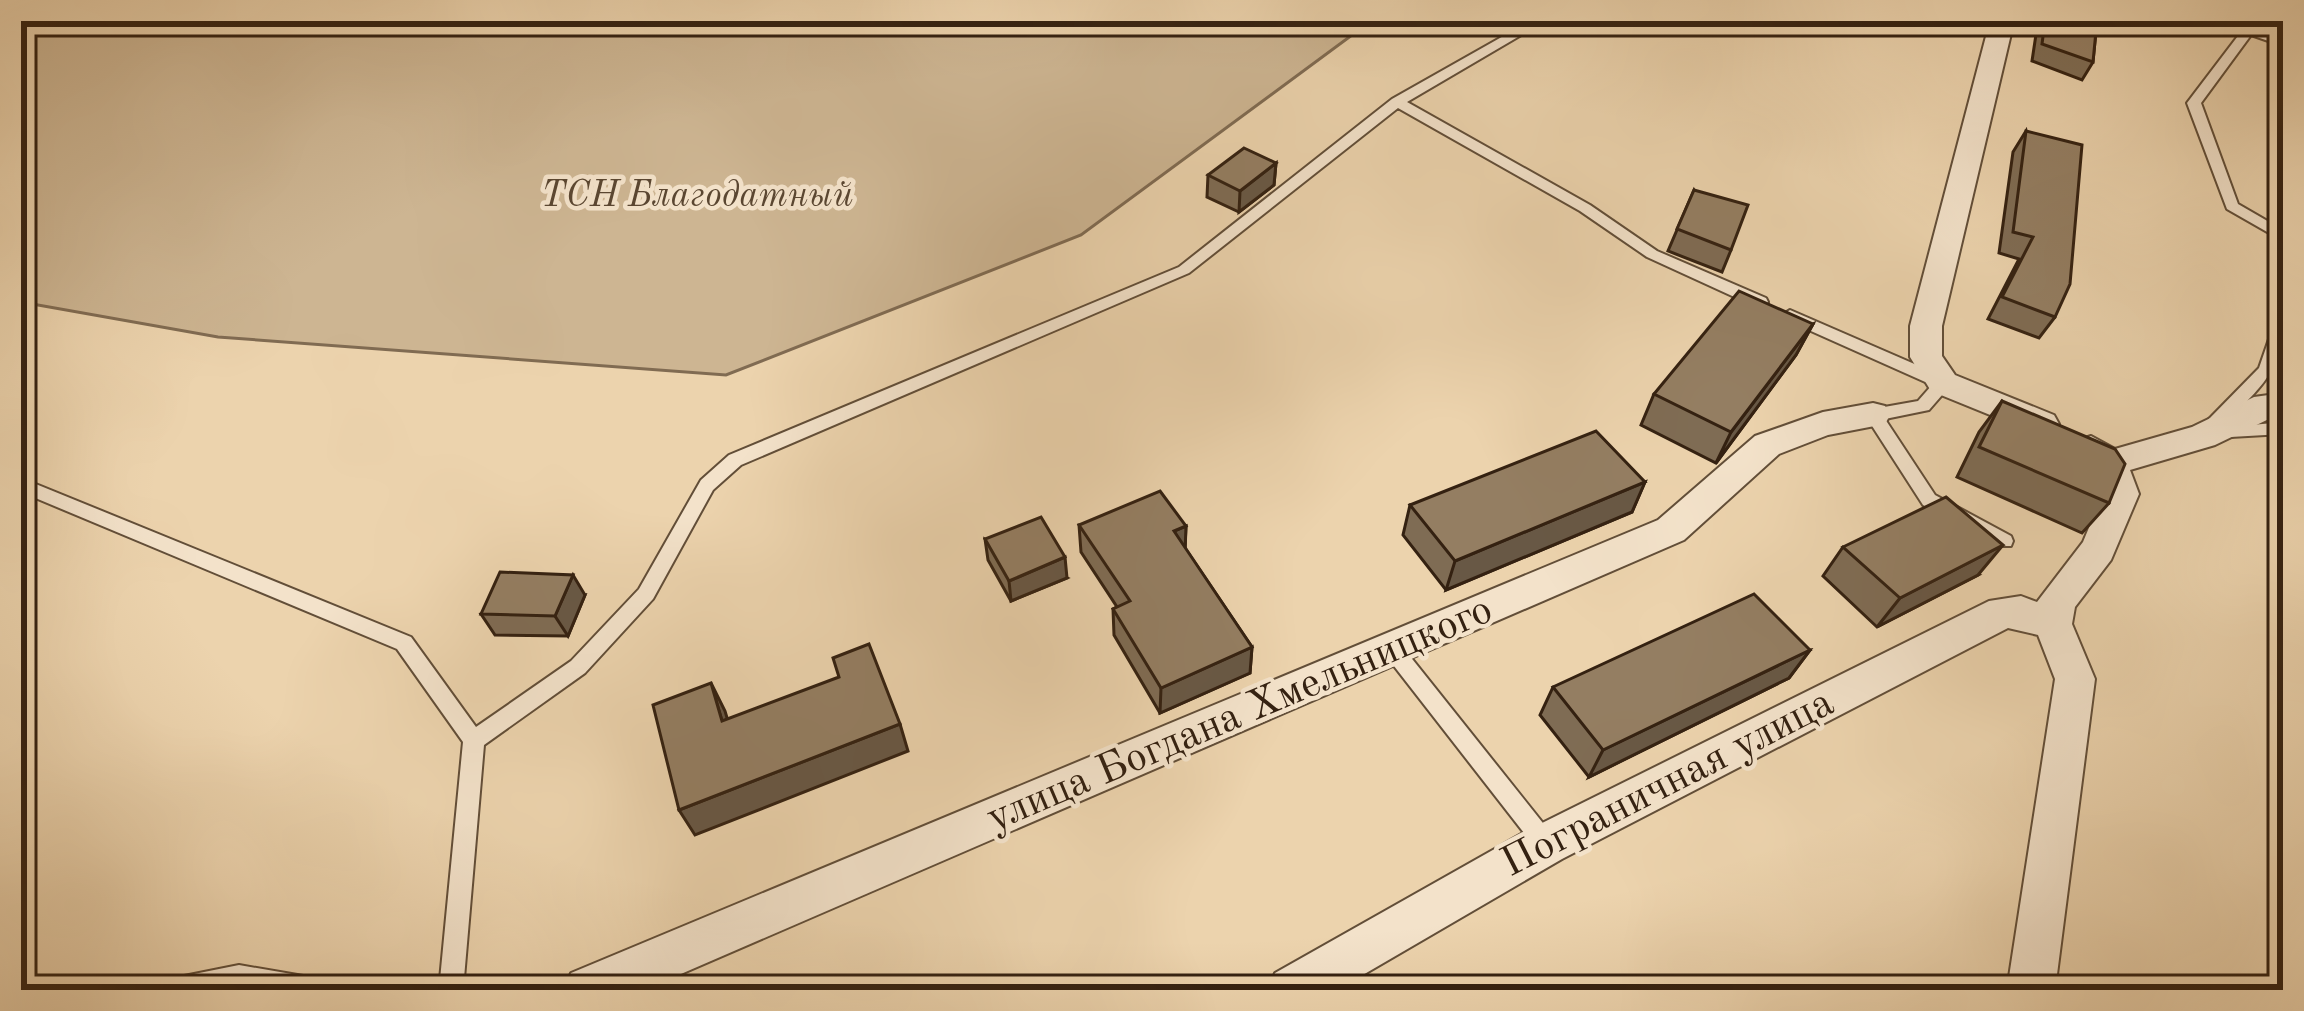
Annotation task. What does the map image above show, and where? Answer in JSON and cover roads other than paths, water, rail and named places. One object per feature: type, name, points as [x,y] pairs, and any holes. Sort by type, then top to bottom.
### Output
[{"type":"street","points":[[2002,21],[1926,326],[1926,357],[1943,383],[2075,438],[2110,463],[2121,494],[2098,550],[2056,602],[2053,624],[2075,679],[2031,990]]},
{"type":"street","points":[[2110,463],[2203,436],[2266,406],[2283,404]]},
{"type":"street","name":"улица Богдана Хмельницкого","points":[[588,990],[1671,530],[1767,445],[1823,424],[1873,415]]},
{"type":"street","name":"Пограничная улица","points":[[1292,990],[1546,844],[2003,612],[2021,612],[2053,624]]},
{"type":"lane","points":[[474,740],[578,667],[646,594],[707,485],[735,460],[1184,270],[1396,102],[1539,21]]},
{"type":"lane","points":[[2221,21],[2283,42]]},
{"type":"lane","points":[[2249,30],[2194,103],[2232,206],[2283,236]]},
{"type":"lane","points":[[1396,102],[1585,208],[1652,254],[1943,383],[1922,406],[1873,415],[1929,500],[2004,541]]},
{"type":"lane","points":[[2203,436],[2266,370],[2283,322]]},
{"type":"lane","points":[[2203,436],[2283,428]]},
{"type":"lane","points":[[21,485],[404,643],[474,740],[451,990]]},
{"type":"lane","points":[[1394,651],[1546,844]]},
{"type":"lane","points":[[174,990],[239,977],[315,990]]},
{"type":"park label","name":"ТСН Благодатный","points":[[697,197]]}]
